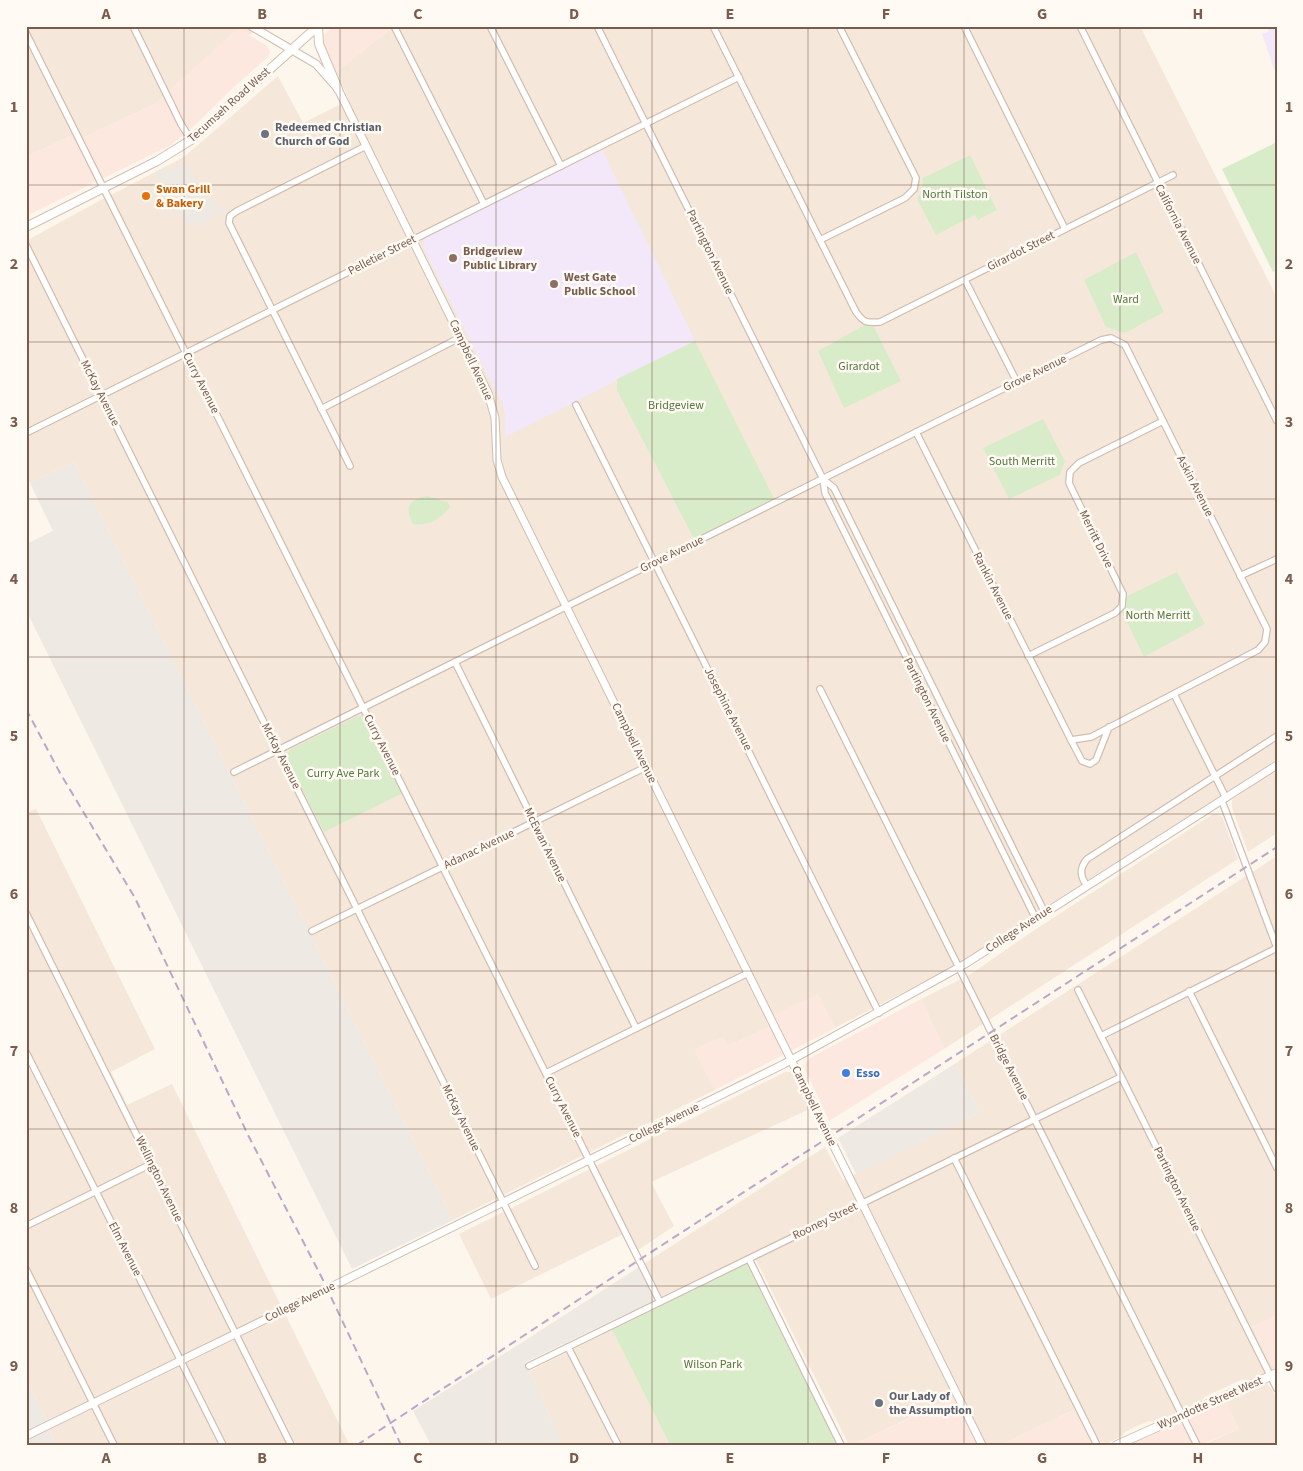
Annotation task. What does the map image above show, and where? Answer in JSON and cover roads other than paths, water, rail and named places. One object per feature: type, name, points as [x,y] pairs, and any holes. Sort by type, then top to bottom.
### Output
[{"type":"main road","name":"Tecumseh Road West","points":[[26,227],[157,161],[191,140],[318,26]]},
{"type":"main road","points":[[318,26],[319,44],[338,89]]},
{"type":"main road","name":"Wyandotte Street West","points":[[1117,1445],[1274,1374]]},
{"type":"street","points":[[133,26],[181,124],[191,140]]},
{"type":"street","name":"Campbell Avenue","points":[[251,26],[316,64],[338,89],[488,393],[495,418],[497,460],[502,477],[982,1445]]},
{"type":"street","points":[[394,26],[484,204]]},
{"type":"street","points":[[490,26],[561,166]]},
{"type":"street","name":"Partington Avenue","points":[[597,26],[823,479],[825,493],[1036,919]]},
{"type":"street","points":[[713,26],[820,240],[905,198],[914,188],[916,178],[839,26]]},
{"type":"street","points":[[964,26],[1065,229]]},
{"type":"street","name":"California Avenue","points":[[1080,26],[1277,421]]},
{"type":"street","name":"Curry Avenue","points":[[26,33],[660,1302]]},
{"type":"street","name":"Pelletier Street","points":[[26,433],[738,77]]},
{"type":"street","points":[[350,466],[229,223],[230,216],[237,211],[366,146]]},
{"type":"street","name":"Girardot Street","points":[[820,240],[860,318],[867,323],[880,322],[1173,175]]},
{"type":"street","name":"McKay Avenue","points":[[26,245],[535,1266]]},
{"type":"street","points":[[965,280],[1017,382]]},
{"type":"street","points":[[321,409],[461,337]]},
{"type":"street","name":"Grove Avenue","points":[[234,772],[1101,340],[1111,338]]},
{"type":"street","name":"Askin Avenue","points":[[1111,338],[1125,345],[1267,630],[1265,642],[1258,650],[1174,694]]},
{"type":"street","name":"Josephine Avenue","points":[[576,406],[879,1013]]},
{"type":"street","name":"Merritt Drive","points":[[1028,656],[1115,613],[1122,606],[1123,594],[1069,483],[1070,472],[1078,463],[1163,421]]},
{"type":"street","name":"Rankin Avenue","points":[[916,432],[1082,761],[1090,764],[1096,760],[1110,727]]},
{"type":"street","name":"Partington Avenue","points":[[823,479],[834,488],[1045,913]]},
{"type":"street","points":[[1240,576],[1277,559]]},
{"type":"street","name":"McEwan Avenue","points":[[454,662],[636,1028]]},
{"type":"street","name":"Bridge Avenue","points":[[820,689],[1197,1445]]},
{"type":"street","points":[[1071,740],[1091,737],[1174,694],[1215,776],[1277,948],[1101,1036]]},
{"type":"street","points":[[1087,886],[1080,873],[1086,859],[1277,736]]},
{"type":"street","name":"College Avenue","points":[[26,1436],[792,1060],[959,968],[1277,766]]},
{"type":"street","name":"Adanac Avenue","points":[[312,931],[646,767]]},
{"type":"street","name":"Wellington Avenue","points":[[26,913],[291,1445]]},
{"type":"street","points":[[546,1073],[748,973]]},
{"type":"street","name":"Partington Avenue","points":[[1078,990],[1274,1374],[1277,1389]]},
{"type":"street","points":[[1190,991],[1277,1168]]},
{"type":"street","name":"Elm Avenue","points":[[26,1052],[223,1445]]},
{"type":"street","name":"Rooney Street","points":[[529,1366],[1121,1077]]},
{"type":"street","points":[[954,1158],[1096,1445]]},
{"type":"street","points":[[26,1226],[151,1164]]},
{"type":"street","points":[[748,1259],[841,1445]]},
{"type":"street","points":[[26,1269],[114,1445]]},
{"type":"street","points":[[568,1347],[618,1445]]},
{"type":"railway","points":[[26,709],[60,773],[135,898],[248,1135],[322,1278],[401,1445]]},
{"type":"railway","points":[[357,1445],[1277,847]]},
{"type":"place","name":"Redeemed Christian Church of God","points":[[265,134]]},
{"type":"place","name":"Swan Grill & Bakery","points":[[146,196]]},
{"type":"place","name":"Bridgeview Public Library","points":[[453,258]]},
{"type":"place","name":"West Gate Public School","points":[[554,284]]},
{"type":"place","name":"Esso","points":[[846,1073]]},
{"type":"place","name":"Our Lady of the Assumption","points":[[879,1403]]},
{"type":"park label","name":"North Tilston","points":[[955,194]]},
{"type":"park label","name":"Ward","points":[[1126,299]]},
{"type":"park label","name":"Girardot","points":[[859,366]]},
{"type":"park label","name":"Bridgeview","points":[[676,405]]},
{"type":"park label","name":"South Merritt","points":[[1022,461]]},
{"type":"park label","name":"North Merritt","points":[[1158,615]]},
{"type":"park label","name":"Curry Ave Park","points":[[343,773]]},
{"type":"park label","name":"Wilson Park","points":[[713,1364]]}]
